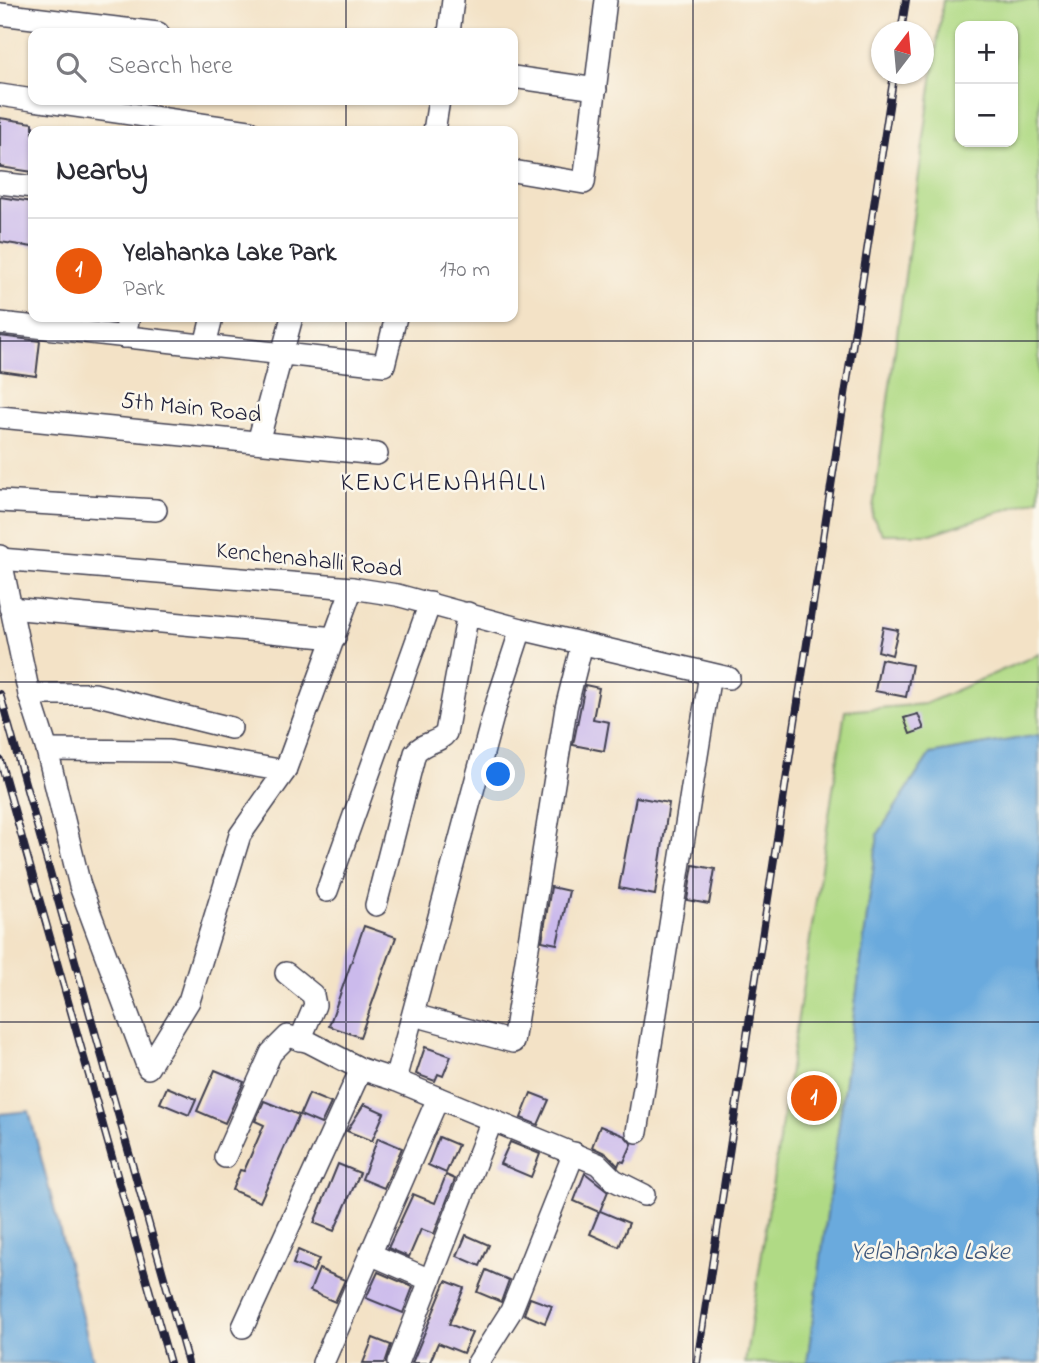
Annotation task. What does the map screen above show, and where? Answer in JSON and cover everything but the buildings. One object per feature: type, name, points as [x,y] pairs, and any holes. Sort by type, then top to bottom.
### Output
[{"type":"street","points":[[450,28],[453,0]]},
{"type":"street","points":[[518,172],[584,183],[606,0]]},
{"type":"street","points":[[0,14],[116,28]]},
{"type":"street","points":[[518,78],[596,89]]},
{"type":"street","points":[[0,94],[28,99]]},
{"type":"street","points":[[69,105],[214,126]]},
{"type":"street","points":[[435,126],[438,105]]},
{"type":"street","points":[[0,183],[28,186]]},
{"type":"street","points":[[205,345],[211,322]]},
{"type":"street","points":[[258,442],[290,322]]},
{"type":"street","points":[[0,323],[127,327],[205,345],[384,365],[395,322]]},
{"type":"street","name":"5th Main Road","points":[[0,417],[377,454]]},
{"type":"street","points":[[0,501],[156,510]]},
{"type":"street","points":[[0,558],[29,694],[47,750],[80,886],[148,1068],[189,1001],[240,835],[285,771],[352,588]]},
{"type":"street","name":"Kenchenahalli Road","points":[[0,558],[352,588],[430,603],[521,629],[720,676],[637,1132]]},
{"type":"street","points":[[327,891],[430,603]]},
{"type":"street","points":[[10,608],[335,638]]},
{"type":"street","points":[[376,905],[415,753],[421,746],[442,739],[446,733],[468,614]]},
{"type":"street","points":[[395,1080],[496,705],[521,629]]},
{"type":"street","points":[[414,1015],[513,1042],[566,708],[582,644]]},
{"type":"street","points":[[29,694],[94,694],[232,728]]},
{"type":"street","points":[[47,750],[169,751],[285,771]]},
{"type":"street","points":[[286,973],[313,995],[314,1005],[300,1040]]},
{"type":"street","points":[[225,1157],[271,1053],[288,1036],[361,1069],[395,1080],[574,1153],[598,1164],[614,1180],[644,1195]]},
{"type":"street","points":[[243,1327],[361,1069]]},
{"type":"street","points":[[323,1363],[438,1098]]},
{"type":"street","points":[[398,1363],[492,1121]]},
{"type":"street","points":[[478,1363],[511,1311],[574,1153]]},
{"type":"street","points":[[370,1254],[430,1280]]},
{"type":"green space","points":[[943,0],[1039,0],[1039,499],[931,534],[883,534],[872,516],[931,84],[934,84]]},
{"type":"green space","points":[[1039,654],[1039,735],[930,754],[878,834],[807,1363],[745,1363],[845,711],[925,704]]},
{"type":"water","name":"Yelahanka Lake","points":[[1039,735],[1039,1363],[807,1363],[878,834],[930,754]]},
{"type":"water","points":[[29,1111],[94,1363],[0,1363],[0,1114]]},
{"type":"railway","points":[[903,21],[906,0]]},
{"type":"railway","points":[[697,1363],[892,84]]},
{"type":"railway","points":[[0,694],[188,1363]]},
{"type":"railway","points":[[0,760],[170,1363]]},
{"type":"place","name":"Yelahanka Lake Park","points":[[814,1098]]},
{"type":"district","name":"KENCHENAHALLI","points":[[444,484]]}]
